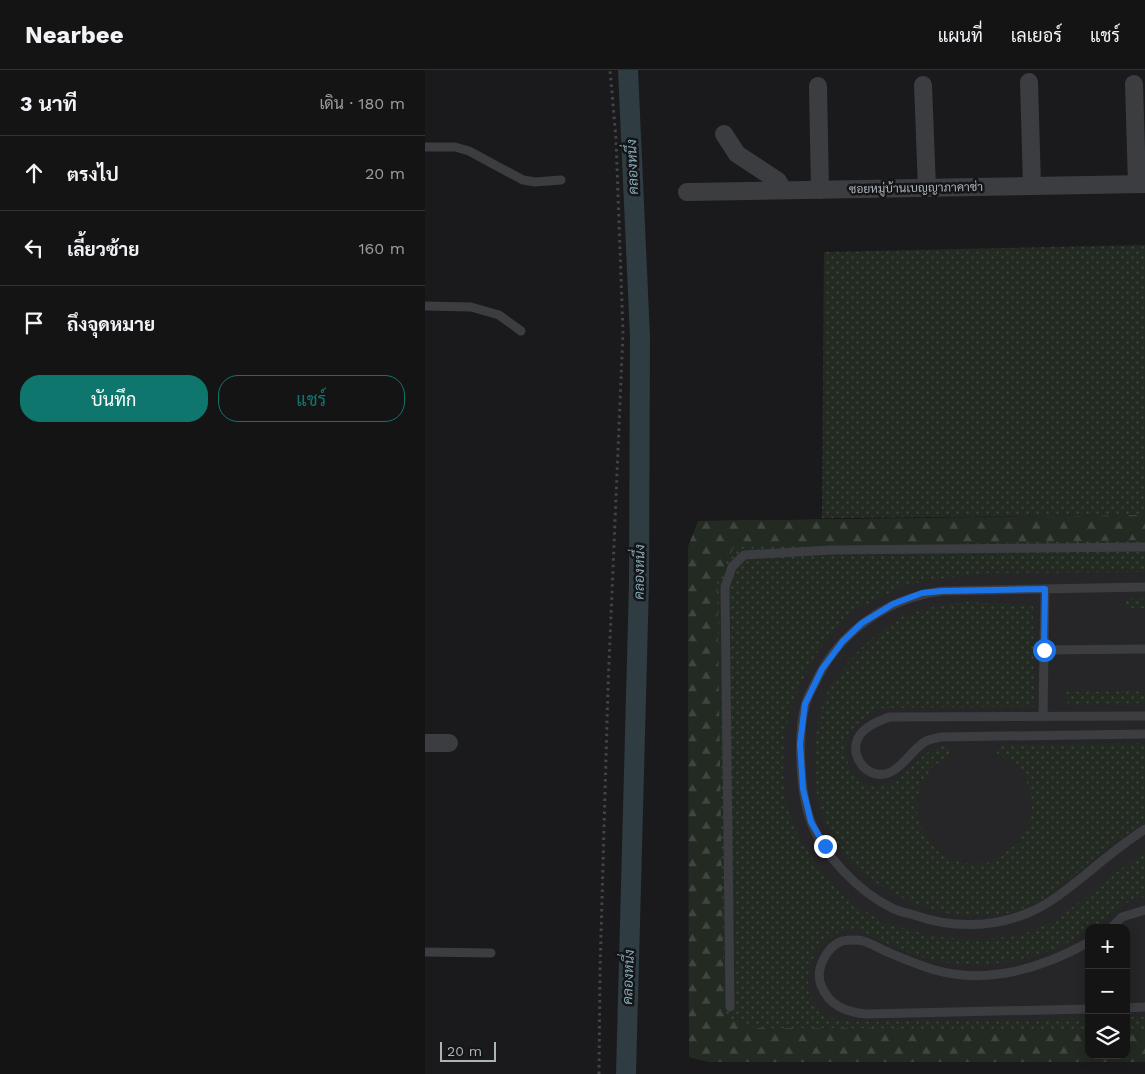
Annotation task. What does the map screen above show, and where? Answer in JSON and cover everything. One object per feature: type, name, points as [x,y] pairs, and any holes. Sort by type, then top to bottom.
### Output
[{"type":"street","points":[[1029,82],[1032,186]]},
{"type":"street","points":[[1134,84],[1141,184]]},
{"type":"street","points":[[923,85],[927,188]]},
{"type":"street","points":[[818,86],[820,190]]},
{"type":"street","points":[[724,134],[737,154],[778,181],[783,190]]},
{"type":"street","name":"ซอยหมู่บ้านเบญญาภาคาซ่า","points":[[687,192],[1141,184]]},
{"type":"street","points":[[425,743],[449,743]]},
{"type":"lane","points":[[425,147],[455,147],[469,151],[523,180],[535,182],[561,180]]},
{"type":"lane","points":[[425,306],[471,307],[499,315],[521,331]]},
{"type":"lane","points":[[730,1007],[725,586],[732,567],[745,555],[831,550],[1145,547]]},
{"type":"lane","points":[[1145,586],[942,591],[922,593],[893,604],[862,623],[843,641],[822,669],[805,704],[800,744],[803,789],[811,822],[831,858],[859,887],[892,908],[926,920],[960,925],[995,923],[1029,913],[1057,898],[1145,829]]},
{"type":"lane","points":[[1043,716],[1045,589]]},
{"type":"lane","points":[[1044,650],[1145,649]]},
{"type":"lane","points":[[1145,716],[889,717],[871,725],[858,738],[856,751],[860,764],[867,771],[879,775],[893,772],[926,741],[941,737],[1145,734]]},
{"type":"lane","points":[[1115,924],[1122,917],[1145,910]]},
{"type":"lane","points":[[1085,944],[1028,969],[996,974],[967,974],[937,970],[909,961],[858,940],[841,941],[828,951],[820,966],[819,979],[824,992],[836,1005],[849,1012],[866,1014],[1085,1009]]},
{"type":"lane","points":[[425,952],[491,953]]},
{"type":"lane","points":[[1130,1008],[1145,1007]]},
{"type":"path","points":[[599,1074],[599,971],[623,332],[616,139],[610,70]]},
{"type":"shaded area","points":[[1145,515],[1145,1062],[709,1062],[689,1057],[688,547],[698,521]]},
{"type":"green space","points":[[1145,245],[1145,515],[822,518],[824,252]]},
{"type":"green space","points":[[1145,515],[1145,540],[734,547],[717,580],[724,1017],[755,1028],[1085,1030],[1085,1059],[1130,1059],[1130,1030],[1145,1030],[1145,1062],[709,1062],[689,1057],[688,547],[698,521]]},
{"type":"green space","points":[[1145,540],[1145,572],[981,573],[907,584],[849,613],[817,653],[800,685],[784,735],[783,771],[786,802],[799,838],[820,869],[850,902],[885,923],[932,936],[975,940],[1018,936],[1055,921],[1145,850],[1145,898],[1138,896],[1120,907],[1100,924],[1085,924],[1085,933],[1052,950],[1034,956],[997,963],[959,964],[922,957],[859,932],[844,930],[821,946],[814,956],[810,967],[808,979],[813,1001],[821,1010],[834,1019],[854,1022],[1085,1018],[1085,1030],[755,1028],[724,1017],[717,580],[734,547]]},
{"type":"green space","points":[[1127,598],[1145,598],[1145,608],[1124,608]]},
{"type":"green space","points":[[967,602],[1033,605],[1034,707],[883,708],[856,725],[850,734],[846,750],[849,767],[854,774],[867,784],[876,786],[891,783],[924,755],[944,745],[951,754],[931,768],[920,787],[916,803],[919,823],[929,840],[940,852],[952,860],[971,864],[987,863],[1019,843],[1028,825],[1032,808],[1029,787],[1022,769],[996,753],[1002,746],[1145,743],[1145,823],[1107,848],[1063,885],[1040,901],[1014,912],[1000,915],[956,915],[928,908],[894,893],[860,871],[842,850],[826,822],[819,803],[814,769],[820,714],[831,685],[843,668],[881,631],[908,614],[922,609]]},
{"type":"green space","points":[[1145,691],[1145,703],[1068,704],[1066,692]]},
{"type":"green space","points":[[1130,1017],[1145,1017],[1145,1030],[1130,1030]]},
{"type":"waterway","name":"คลองหนึ่ง","points":[[626,1074],[639,583],[640,337],[628,70]]},
{"type":"route","points":[[825,846],[811,822],[803,789],[800,744],[805,704],[822,669],[843,641],[862,623],[893,604],[922,593],[1045,589],[1044,650]]}]
